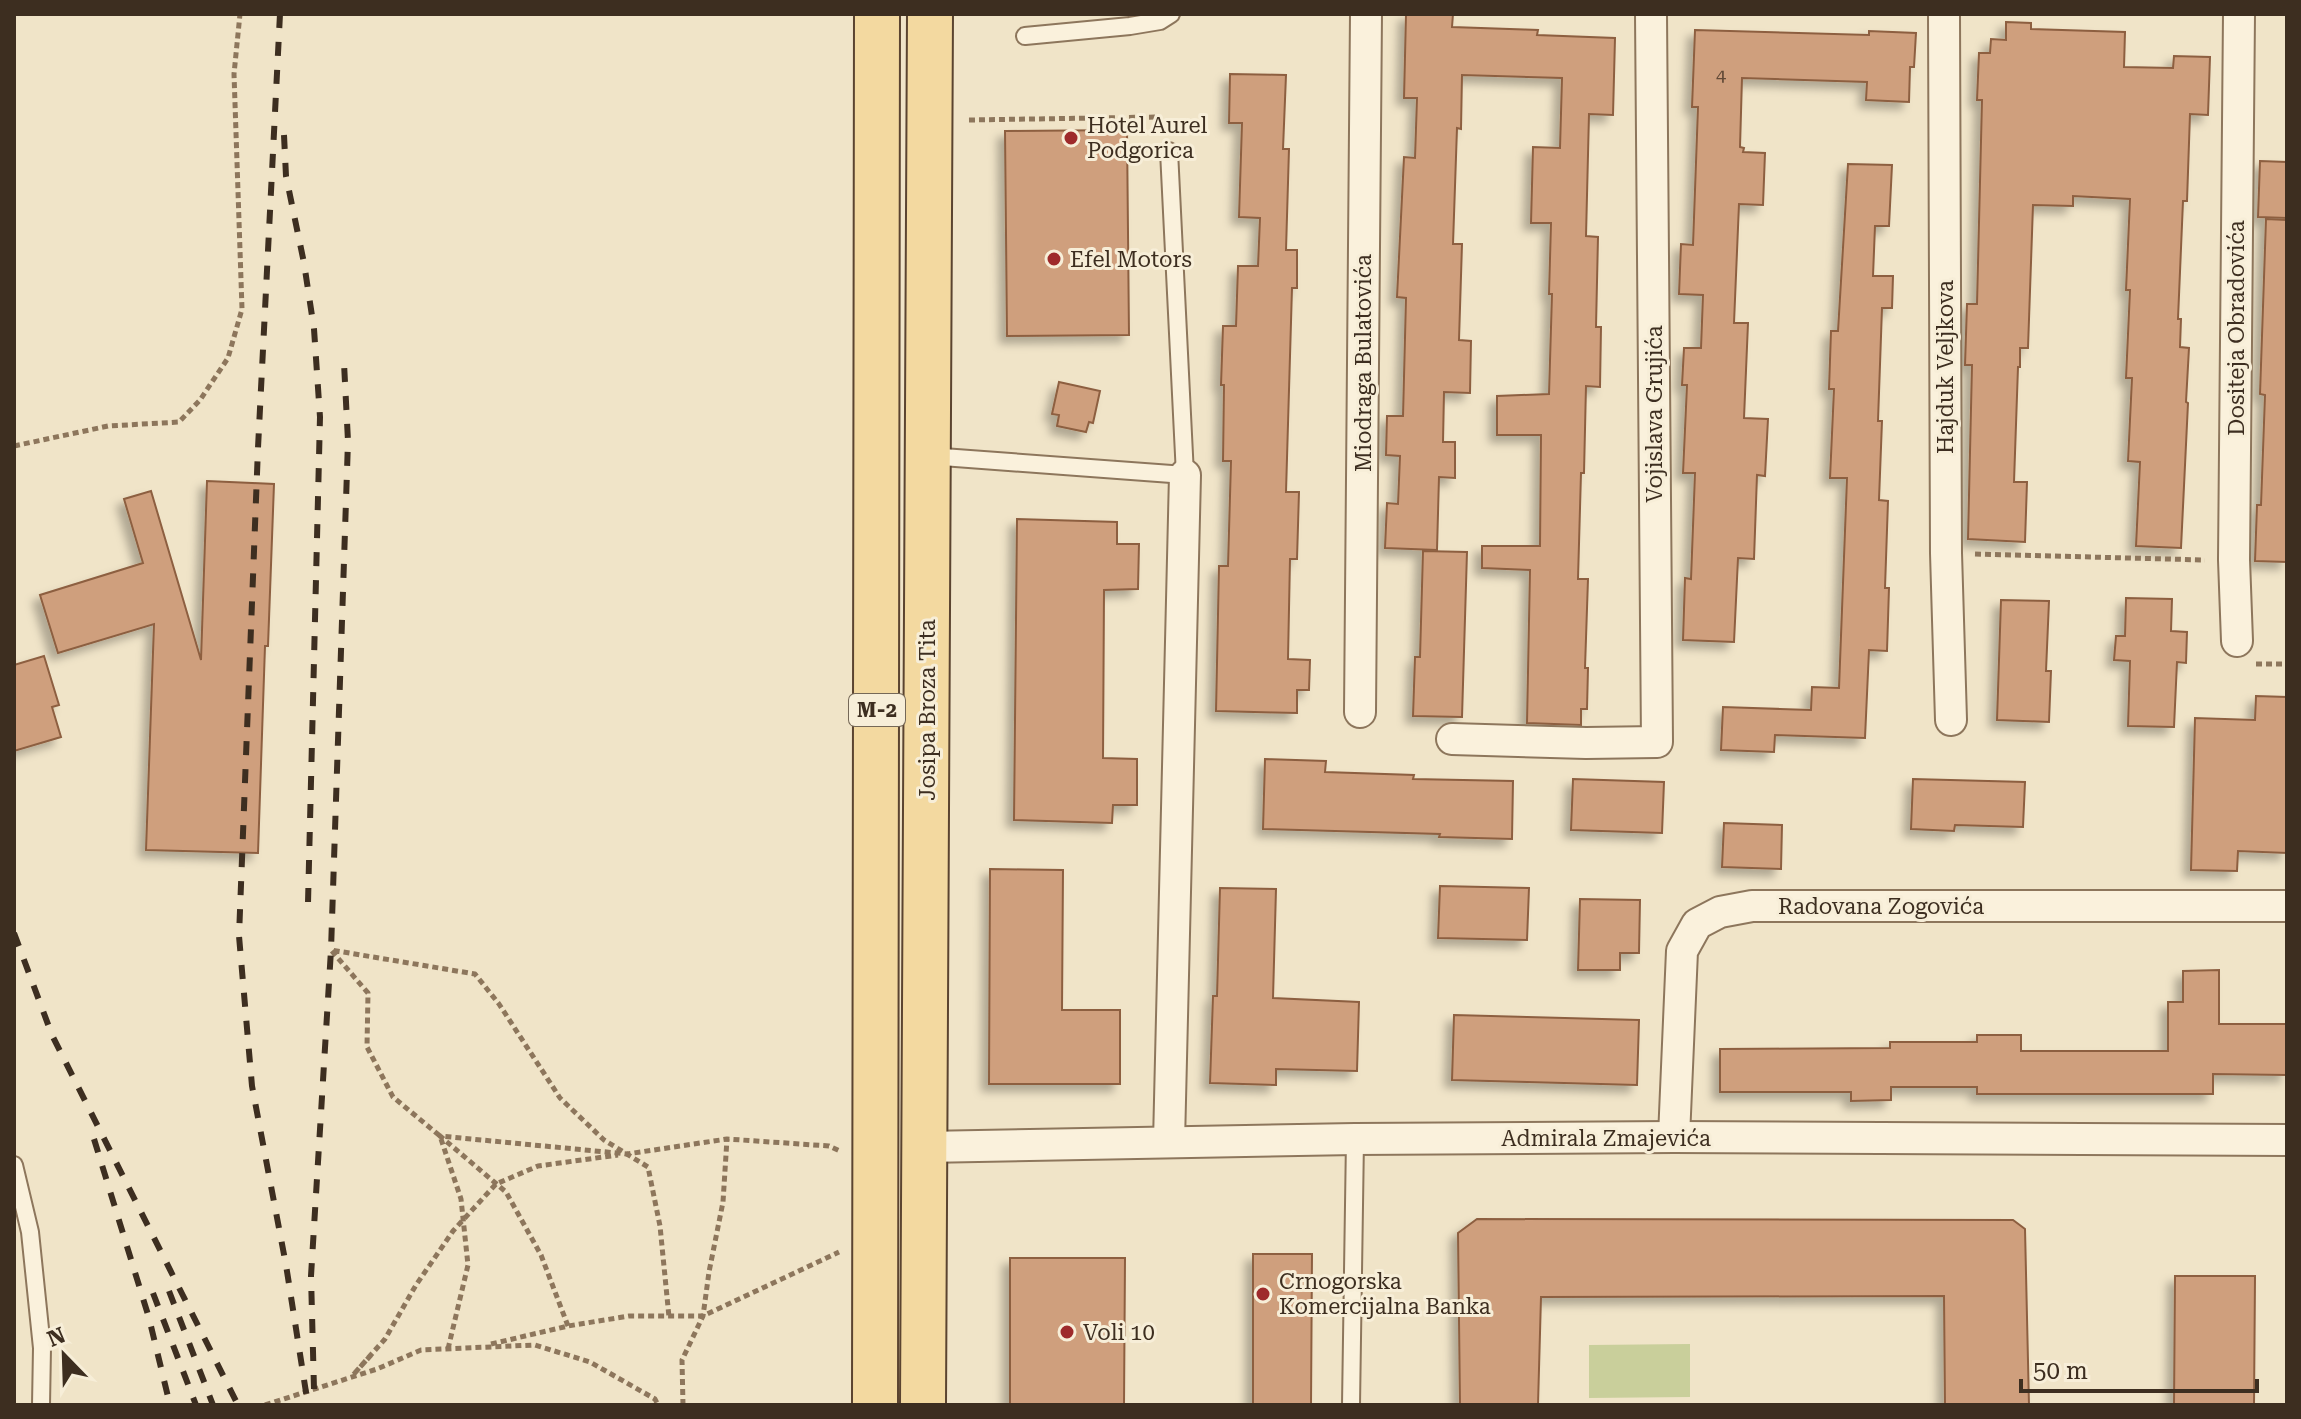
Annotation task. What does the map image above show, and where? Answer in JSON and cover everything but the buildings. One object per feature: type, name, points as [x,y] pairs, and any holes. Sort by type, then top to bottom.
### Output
[{"type":"main road","name":"M-2","points":[[875,1405],[877,14]]},
{"type":"main road","name":"Josipa Broza Tita","points":[[923,1405],[930,14]]},
{"type":"street","name":"Miodraga Bulatovića","points":[[1360,712],[1366,14]]},
{"type":"street","name":"Vojislava Grujića","points":[[1452,739],[1657,742],[1651,14]]},
{"type":"street","name":"Hajduk Veljkova","points":[[1944,14],[1946,553],[1951,720]]},
{"type":"street","name":"Dositeja Obradovića","points":[[2237,641],[2234,560],[2239,14]]},
{"type":"street","points":[[1169,1142],[1185,475]]},
{"type":"street","name":"Radovana Zogovića","points":[[1674,1137],[1682,951],[1697,924],[1720,912],[1752,906],[2287,906]]},
{"type":"street","name":"Admirala Zmajevića","points":[[925,1147],[1674,1137],[2287,1140]]},
{"type":"lane","points":[[1025,36],[1130,26],[1160,21],[1171,14]]},
{"type":"lane","points":[[928,456],[1185,475],[1169,151]]},
{"type":"lane","points":[[1351,1405],[1355,1139]]},
{"type":"lane","points":[[14,1165],[30,1232],[42,1348],[41,1405]]},
{"type":"path","points":[[14,446],[108,426],[179,422],[200,400],[228,358],[242,309],[234,74],[240,14]]},
{"type":"path","points":[[969,120],[1157,117]]},
{"type":"path","points":[[1946,553],[2234,560]]},
{"type":"path","points":[[568,1326],[541,1255],[506,1192],[393,1097],[367,1047],[368,993],[331,950],[475,974],[499,1004],[560,1098],[604,1140],[648,1167],[660,1226],[669,1317]]},
{"type":"path","points":[[440,1136],[627,1154]]},
{"type":"path","points":[[440,1136],[461,1199],[468,1265],[448,1349]]},
{"type":"path","points":[[683,1405],[682,1360],[703,1316],[723,1202],[727,1139]]},
{"type":"path","points":[[353,1375],[385,1339],[416,1285],[463,1219],[496,1184],[538,1166],[727,1139],[829,1146],[876,1166]]},
{"type":"path","points":[[479,1347],[568,1326],[629,1316],[703,1316],[875,1233]]},
{"type":"path","points":[[268,1404],[377,1369],[421,1350],[535,1345],[590,1362],[655,1399],[658,1405]]},
{"type":"path","points":[[353,1375],[371,1355]]},
{"type":"path","points":[[268,1404],[285,1405]]},
{"type":"green space","points":[[1690,1344],[1690,1397],[1589,1398],[1589,1345]]},
{"type":"railway","points":[[280,14],[258,448],[239,936],[252,1086],[286,1265],[308,1405]]},
{"type":"railway","points":[[284,135],[286,176],[314,329],[320,417],[308,903]]},
{"type":"railway","points":[[314,1389],[311,1276],[331,950],[348,441],[344,363]]},
{"type":"railway","points":[[14,933],[52,1035],[238,1405]]},
{"type":"railway","points":[[94,1139],[149,1318],[170,1405]]},
{"type":"railway","points":[[169,1291],[213,1405]]},
{"type":"railway","points":[[153,1293],[196,1405]]},
{"type":"place","name":"Hotel Aurel Podgorica","points":[[1071,138]]},
{"type":"place","name":"Efel Motors","points":[[1054,259]]},
{"type":"place","name":"Crnogorska Komercijalna Banka","points":[[1263,1294]]},
{"type":"place","name":"Voli 10","points":[[1067,1332]]}]
